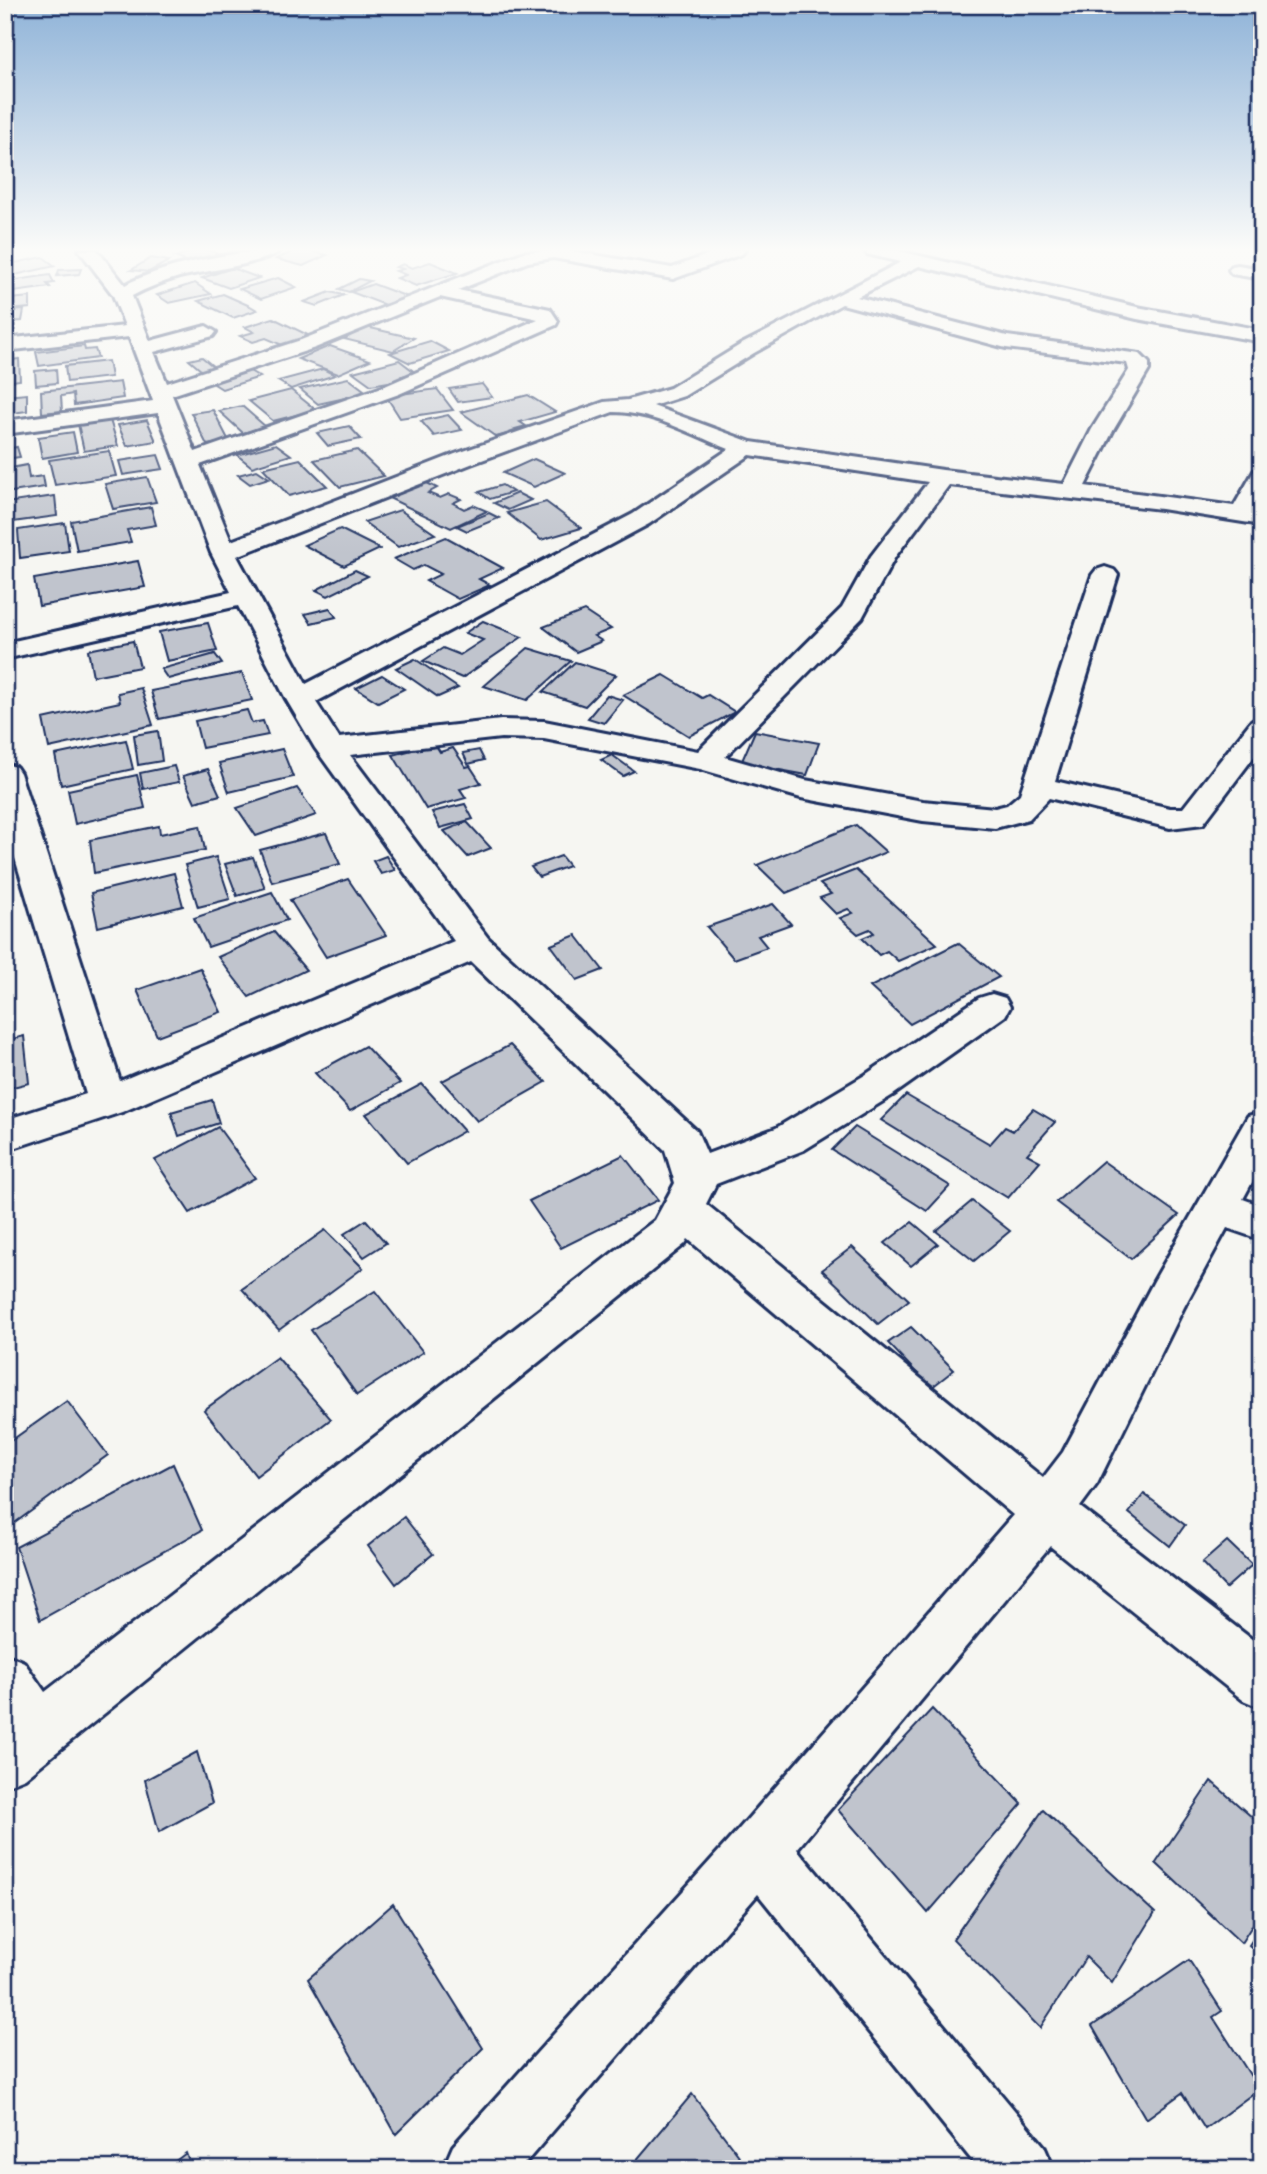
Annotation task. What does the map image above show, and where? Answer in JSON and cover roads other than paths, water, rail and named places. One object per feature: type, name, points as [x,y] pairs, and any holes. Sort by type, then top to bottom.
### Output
[{"type":"street","points":[[5,1681],[22,1745],[670,1232],[687,1192],[683,1142],[476,946],[330,748],[244,597],[223,553],[143,351]]},
{"type":"street","points":[[5,428],[163,399],[288,351]]},
{"type":"street","points":[[187,463],[392,390],[480,351]]},
{"type":"street","points":[[628,406],[677,392],[743,351]]},
{"type":"street","points":[[1071,492],[1103,429],[1139,370],[1139,363],[1133,358],[1081,351]]},
{"type":"street","points":[[223,553],[463,459],[611,406],[628,406],[657,413],[746,448],[943,477],[1252,516],[1262,476]]},
{"type":"street","points":[[300,699],[641,519],[746,448]]},
{"type":"street","points":[[705,761],[853,612],[883,556],[943,477]]},
{"type":"street","points":[[330,748],[524,728],[544,730],[705,761],[801,789],[923,811],[995,818],[1018,812],[1034,799],[1105,575]]},
{"type":"street","points":[[5,650],[244,597]]},
{"type":"street","points":[[1038,786],[1170,818],[1192,817],[1262,726]]},
{"type":"street","points":[[5,773],[13,823],[108,1102]]},
{"type":"street","points":[[5,1136],[108,1102],[476,946]]},
{"type":"street","points":[[687,1192],[790,1139],[879,1084],[992,1007]]},
{"type":"street","points":[[476,2169],[759,1849],[1047,1513],[1080,1468],[1240,1215],[1262,1127]]},
{"type":"street","points":[[687,1192],[1047,1513],[1262,1681]]},
{"type":"street","points":[[759,1849],[1021,2169]]}]
